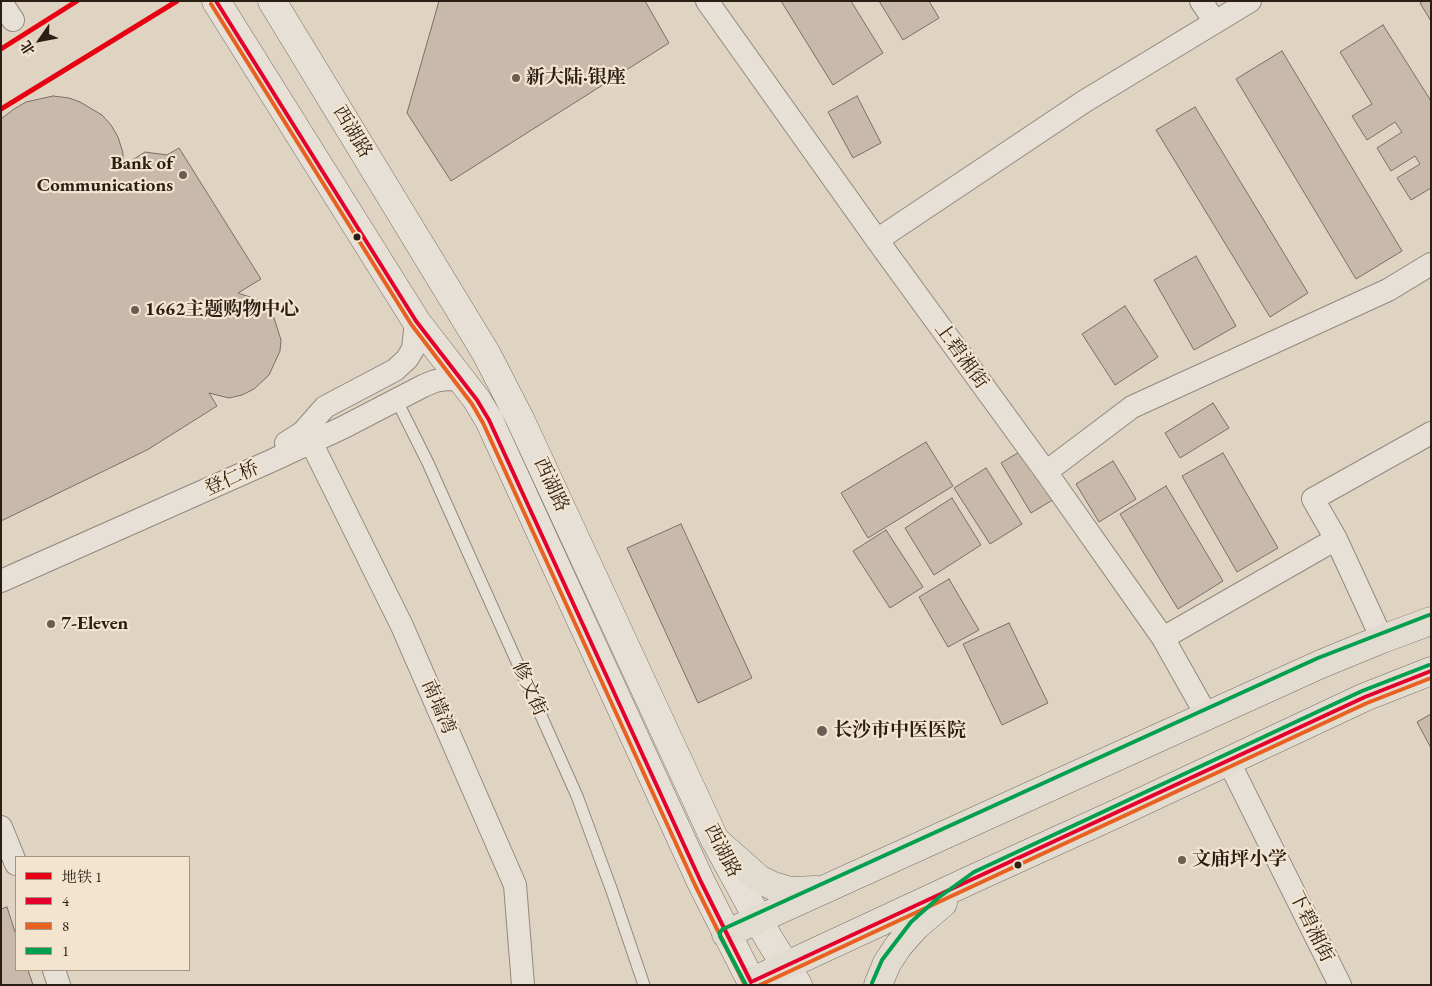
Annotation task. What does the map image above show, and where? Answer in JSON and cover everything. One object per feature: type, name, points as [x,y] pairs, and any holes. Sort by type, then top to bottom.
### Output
[{"type":"main road","name":"西湖路","points":[[216,1],[416,321],[477,400],[498,437],[726,934],[752,983]]},
{"type":"main road","name":"西湖路","points":[[272,1],[486,353],[520,419],[715,840],[758,920],[792,975]]},
{"type":"main road","points":[[290,1],[294,25],[306,57]]},
{"type":"main road","points":[[726,934],[1321,664],[1382,639],[1431,622]]},
{"type":"main road","points":[[752,983],[792,975],[977,877],[1229,762],[1365,697],[1431,671]]},
{"type":"main road","points":[[715,840],[759,879],[772,886],[790,891],[804,891],[832,886]]},
{"type":"main road","points":[[878,985],[887,964],[916,926],[942,903],[977,877]]},
{"type":"street","name":"上碧湘街","points":[[707,1],[1163,638],[1207,716]]},
{"type":"street","points":[[1201,1],[1215,22]]},
{"type":"street","points":[[877,240],[1085,102],[1250,1]]},
{"type":"street","points":[[1046,472],[1132,407],[1388,290],[1431,264]]},
{"type":"street","name":"登仁桥","points":[[1,568],[292,440],[311,425],[325,407],[395,370],[407,360],[413,349],[416,321]]},
{"type":"street","name":"登仁桥","points":[[1,581],[311,442],[435,381],[462,380]]},
{"type":"street","points":[[1382,639],[1336,539],[1313,499],[1431,433]]},
{"type":"street","name":"南墙湾","points":[[311,442],[402,626],[515,885],[523,985]]},
{"type":"street","points":[[1163,638],[1336,539]]},
{"type":"street","name":"下碧湘街","points":[[1229,762],[1340,985]]},
{"type":"street","points":[[2,828],[15,861]]},
{"type":"street","points":[[54,971],[59,985]]},
{"type":"lane","name":"修文街","points":[[396,399],[428,463],[577,796],[644,985]]},
{"type":"building","name":"新大陆·银座","points":[[439,1],[645,1],[669,43],[451,181],[407,113]]},
{"type":"building","points":[[781,1],[851,1],[883,53],[833,85]]},
{"type":"building","points":[[879,1],[929,1],[939,18],[903,40]]},
{"type":"building","points":[[1431,1],[1431,21],[1420,3]]},
{"type":"building","points":[[1383,25],[1431,101],[1431,188],[1411,200],[1397,178],[1420,164],[1415,156],[1391,171],[1377,148],[1402,132],[1395,122],[1367,140],[1352,116],[1372,104],[1340,52]]},
{"type":"building","points":[[1282,51],[1402,251],[1356,279],[1236,79]]},
{"type":"building","name":"1662主题购物中心","points":[[53,96],[69,98],[80,102],[102,115],[118,137],[123,153],[123,166],[145,152],[167,155],[179,148],[261,279],[238,293],[256,299],[265,305],[273,315],[281,340],[280,351],[269,375],[254,389],[242,395],[229,398],[209,393],[217,406],[147,450],[1,521],[1,119],[26,102]]},
{"type":"building","points":[[857,96],[881,143],[853,158],[828,112]]},
{"type":"building","points":[[1195,107],[1308,293],[1270,317],[1156,130]]},
{"type":"building","points":[[1196,256],[1236,326],[1194,350],[1154,280]]},
{"type":"building","points":[[1125,306],[1158,357],[1115,385],[1082,334]]},
{"type":"building","points":[[1213,403],[1229,428],[1180,458],[1165,433]]},
{"type":"building","points":[[926,442],[953,486],[868,538],[841,493]]},
{"type":"building","points":[[1026,448],[1056,498],[1031,513],[1001,463]]},
{"type":"building","points":[[1223,453],[1278,548],[1237,572],[1182,476]]},
{"type":"building","points":[[1113,461],[1136,499],[1099,522],[1076,484]]},
{"type":"building","points":[[986,468],[1022,524],[990,544],[954,488]]},
{"type":"building","points":[[1166,486],[1223,581],[1178,609],[1120,514]]},
{"type":"building","points":[[952,498],[981,545],[934,575],[905,528]]},
{"type":"building","points":[[681,524],[752,678],[698,703],[627,548]]},
{"type":"building","points":[[886,530],[923,587],[890,608],[853,551]]},
{"type":"building","points":[[949,579],[979,630],[948,647],[919,597]]},
{"type":"building","points":[[1009,623],[1048,703],[1002,725],[963,644]]},
{"type":"building","points":[[1431,714],[1431,748],[1417,722]]},
{"type":"building","points":[[7,907],[15,932],[15,971],[28,971],[33,985],[1,985],[1,909]]},
{"type":"metro line","name":"1","points":[[1,49],[77,1]]},
{"type":"metro line","name":"1","points":[[1,109],[177,1]]},
{"type":"transit line","name":"4","points":[[216,1],[416,321],[477,400],[489,420],[701,882],[751,982],[1365,697],[1431,671]]},
{"type":"transit line","name":"8","points":[[211,4],[411,324],[472,404],[483,423],[695,885],[745,985]]},
{"type":"transit line","name":"1","points":[[746,985],[720,936],[720,932],[723,929],[1318,658],[1429,615]]},
{"type":"transit line","name":"1","points":[[872,983],[882,960],[911,922],[938,898],[974,872],[1362,691],[1429,665]]},
{"type":"transit line","name":"8","points":[[760,985],[1367,703],[1431,678]]},
{"type":"place","name":"新大陆·银座","points":[[516,78]]},
{"type":"place","name":"Bank of Communications","points":[[183,175]]},
{"type":"place","name":"1662主题购物中心","points":[[135,310]]},
{"type":"place","name":"7-Eleven","points":[[51,624]]},
{"type":"place","name":"长沙市中医医院","points":[[822,731]]},
{"type":"place","name":"文庙坪小学","points":[[1182,860]]}]
